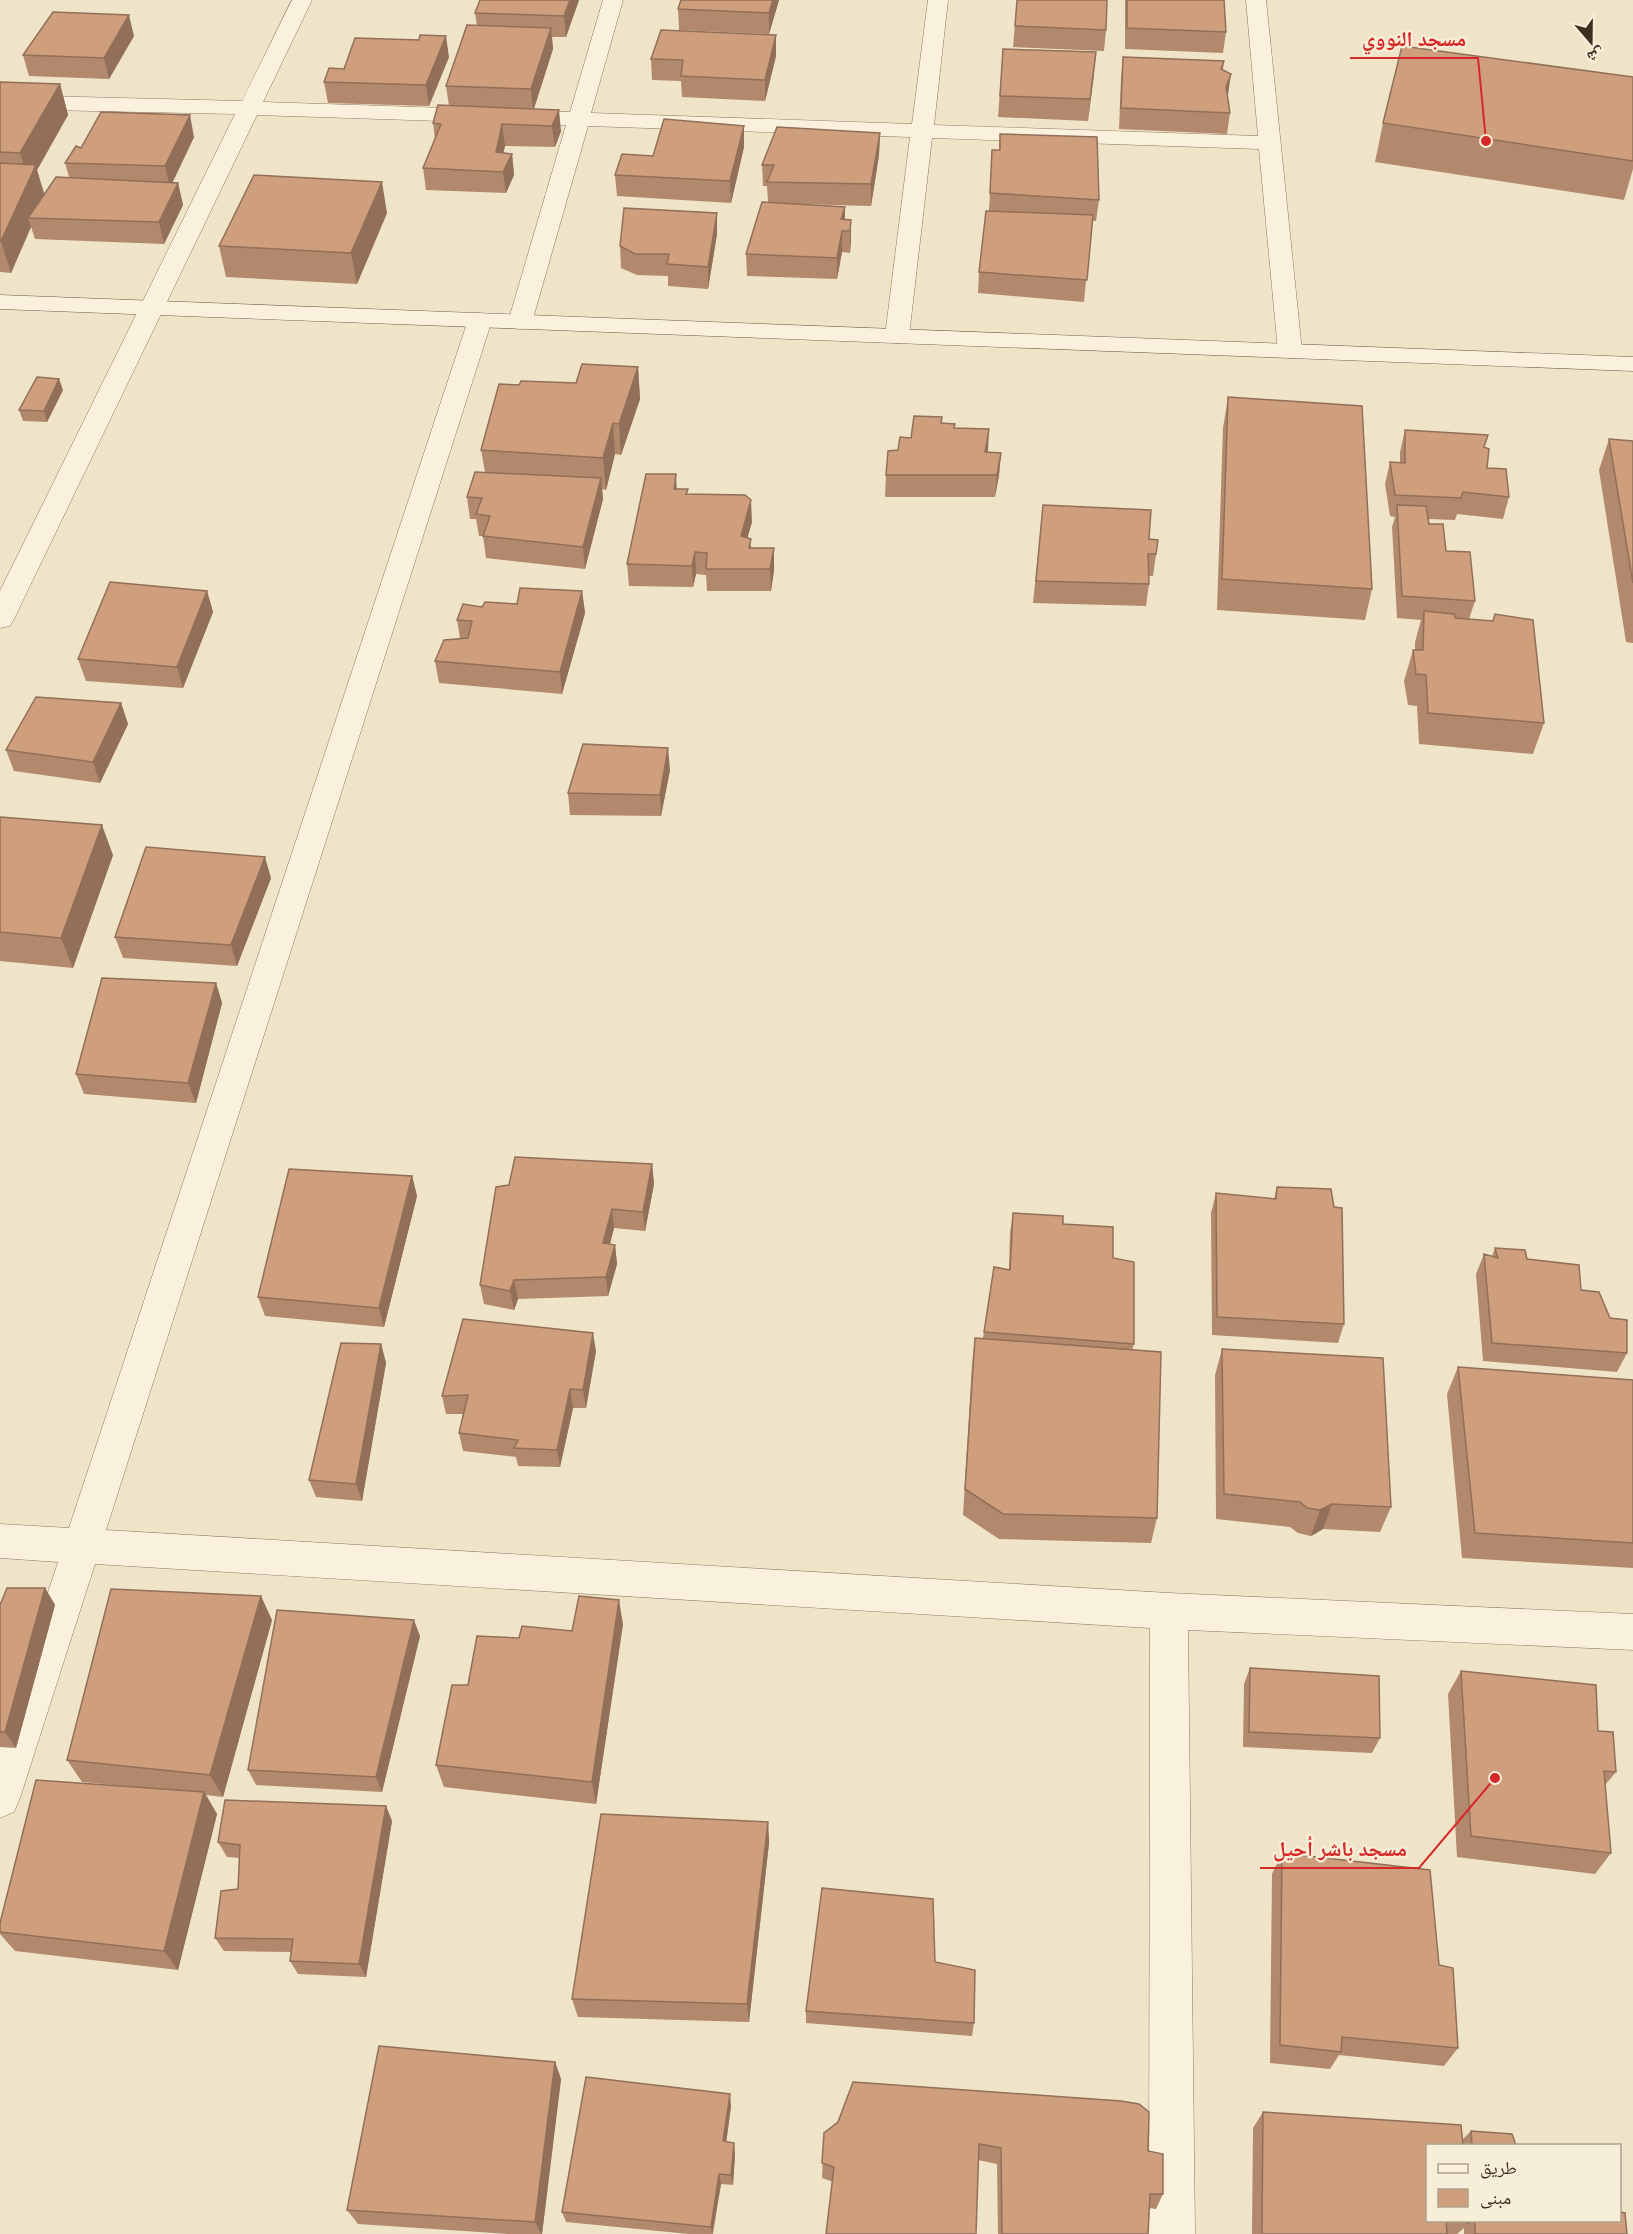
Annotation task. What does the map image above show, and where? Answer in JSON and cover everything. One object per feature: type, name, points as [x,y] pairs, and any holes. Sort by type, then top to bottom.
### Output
[{"type":"street","points":[[0,620],[302,0]]},
{"type":"street","points":[[520,322],[613,0]]},
{"type":"street","points":[[897,336],[938,0]]},
{"type":"street","points":[[1256,0],[1290,351]]},
{"type":"street","points":[[0,102],[249,108],[1270,143]]},
{"type":"street","points":[[0,302],[1633,364]]},
{"type":"street","points":[[0,1798],[480,320]]},
{"type":"street","points":[[0,1540],[1169,1611],[1633,1632]]},
{"type":"street","points":[[1169,1611],[1172,2234]]},
{"type":"building","points":[[480,0],[570,0],[564,16],[475,13]]},
{"type":"building","points":[[681,0],[773,0],[769,13],[678,9]]},
{"type":"building","points":[[1017,0],[1107,0],[1106,30],[1015,26]]},
{"type":"building","points":[[1127,0],[1224,0],[1226,32],[1127,28]]},
{"type":"building","points":[[53,12],[129,15],[104,58],[23,55]]},
{"type":"building","points":[[467,25],[551,28],[531,89],[446,86]]},
{"type":"building","points":[[661,30],[776,35],[765,80],[681,76],[683,60],[651,59]]},
{"type":"building","points":[[420,35],[446,36],[426,85],[324,82],[329,68],[344,69],[355,38],[419,40]]},
{"type":"building","points":[[1402,46],[1633,77],[1633,161],[1383,123]]},
{"type":"building","points":[[1003,49],[1096,52],[1090,99],[1000,96]]},
{"type":"building","points":[[1123,57],[1224,61],[1221,69],[1231,74],[1226,87],[1230,113],[1121,108]]},
{"type":"building","points":[[0,82],[60,84],[20,153],[0,152]]},
{"type":"building","points":[[438,105],[559,110],[552,126],[502,124],[496,152],[512,154],[503,172],[423,168],[441,124],[433,123]]},
{"type":"building","points":[[101,112],[190,115],[165,166],[65,163],[76,146],[81,148]]},
{"type":"building","points":[[664,119],[744,126],[730,181],[615,175],[622,154],[653,156]]},
{"type":"building","points":[[777,127],[880,133],[871,184],[767,182],[774,165],[762,165]]},
{"type":"building","points":[[1000,134],[1097,137],[1099,200],[990,193],[992,150],[1000,150]]},
{"type":"building","points":[[0,163],[36,165],[1,241],[0,241]]},
{"type":"building","points":[[254,175],[382,182],[351,253],[219,246]]},
{"type":"building","points":[[56,177],[178,183],[159,222],[28,218]]},
{"type":"building","points":[[762,202],[845,207],[841,219],[851,220],[850,231],[842,231],[837,258],[746,254]]},
{"type":"building","points":[[624,208],[717,213],[708,267],[667,264],[669,254],[635,254],[620,246]]},
{"type":"building","points":[[986,211],[1093,215],[1087,280],[979,272]]},
{"type":"building","points":[[582,364],[638,367],[619,424],[613,423],[603,458],[481,450],[499,384],[519,385],[521,381],[576,383]]},
{"type":"building","points":[[37,377],[59,379],[44,411],[19,410]]},
{"type":"building","points":[[1228,397],[1362,406],[1372,589],[1222,579]]},
{"type":"building","points":[[914,416],[942,417],[941,423],[955,424],[954,428],[989,429],[985,452],[1001,453],[997,475],[886,475],[888,451],[898,450],[900,437],[911,438]]},
{"type":"building","points":[[1405,430],[1488,435],[1484,447],[1489,449],[1487,468],[1506,469],[1509,497],[1463,492],[1461,498],[1395,495],[1390,462],[1405,463]]},
{"type":"building","points":[[1609,439],[1633,441],[1633,583]]},
{"type":"building","points":[[475,472],[601,478],[583,547],[483,536],[490,516],[476,514],[482,498],[467,497]]},
{"type":"building","points":[[646,474],[676,474],[674,489],[688,489],[686,494],[745,495],[751,500],[741,536],[751,539],[749,548],[774,548],[770,569],[706,569],[707,553],[695,552],[692,566],[627,564]]},
{"type":"building","points":[[1043,505],[1151,510],[1149,539],[1158,540],[1156,554],[1148,554],[1149,584],[1036,581]]},
{"type":"building","points":[[1397,505],[1426,506],[1429,524],[1443,524],[1446,551],[1470,552],[1475,601],[1402,596]]},
{"type":"building","points":[[110,582],[207,591],[177,667],[78,659]]},
{"type":"building","points":[[520,588],[582,591],[560,672],[435,661],[444,640],[468,638],[472,621],[457,620],[463,604],[482,607],[485,602],[517,604]]},
{"type":"building","points":[[1424,611],[1454,614],[1455,618],[1493,621],[1495,614],[1533,620],[1544,723],[1428,713],[1426,675],[1416,674],[1413,650],[1423,650]]},
{"type":"building","points":[[36,697],[121,703],[93,762],[6,750]]},
{"type":"building","points":[[583,744],[668,748],[660,795],[568,793]]},
{"type":"building","points":[[0,817],[102,825],[61,938],[0,932]]},
{"type":"building","points":[[146,847],[265,857],[231,945],[115,937]]},
{"type":"building","points":[[102,978],[216,983],[188,1083],[76,1074]]},
{"type":"building","points":[[515,1157],[652,1164],[643,1212],[612,1209],[603,1243],[615,1245],[606,1277],[514,1280],[510,1291],[480,1285],[496,1187],[509,1185]]},
{"type":"building","points":[[289,1169],[412,1176],[379,1308],[258,1297]]},
{"type":"building","points":[[1277,1187],[1331,1189],[1334,1207],[1342,1208],[1344,1324],[1217,1317],[1216,1193],[1276,1199]]},
{"type":"building","points":[[1013,1213],[1063,1216],[1063,1224],[1113,1227],[1113,1258],[1134,1262],[1134,1344],[984,1332],[994,1267],[1010,1270]]},
{"type":"building","points":[[1495,1248],[1525,1250],[1527,1259],[1579,1265],[1581,1290],[1599,1292],[1610,1318],[1627,1320],[1627,1353],[1492,1343],[1484,1254],[1498,1258]]},
{"type":"building","points":[[463,1319],[593,1333],[583,1390],[570,1389],[557,1450],[514,1448],[518,1440],[459,1433],[468,1395],[442,1396]]},
{"type":"building","points":[[975,1338],[1161,1352],[1157,1518],[1003,1514],[965,1489]]},
{"type":"building","points":[[341,1343],[381,1344],[356,1484],[309,1480]]},
{"type":"building","points":[[1222,1349],[1383,1358],[1391,1507],[1332,1504],[1320,1510],[1307,1508],[1300,1502],[1224,1494]]},
{"type":"building","points":[[1458,1367],[1633,1380],[1633,1543],[1475,1533]]},
{"type":"building","points":[[7,1588],[45,1588],[5,1732],[0,1732],[0,1605]]},
{"type":"building","points":[[111,1589],[261,1596],[210,1775],[67,1760]]},
{"type":"building","points":[[579,1596],[619,1600],[592,1782],[436,1765],[452,1685],[468,1685],[477,1636],[519,1638],[522,1626],[572,1631]]},
{"type":"building","points":[[277,1610],[414,1620],[376,1777],[248,1770]]},
{"type":"building","points":[[1250,1668],[1379,1676],[1380,1738],[1249,1732]]},
{"type":"building","points":[[1461,1671],[1596,1685],[1598,1731],[1613,1732],[1616,1772],[1604,1771],[1611,1853],[1471,1836]]},
{"type":"building","points":[[36,1780],[204,1792],[164,1951],[0,1932],[0,1923]]},
{"type":"building","points":[[225,1800],[386,1806],[359,1964],[290,1961],[293,1939],[215,1938],[221,1891],[238,1889],[240,1845],[218,1842]]},
{"type":"building","points":[[601,1814],[768,1822],[747,2004],[572,1999]]},
{"type":"building","points":[[1282,1853],[1430,1870],[1439,1965],[1453,1968],[1458,2048],[1342,2037],[1341,2052],[1280,2045]]},
{"type":"building","points":[[822,1888],[933,1899],[935,1962],[975,1970],[974,2023],[806,2011]]},
{"type":"building","points":[[379,2046],[555,2062],[535,2222],[347,2210]]},
{"type":"building","points":[[586,2077],[730,2094],[723,2141],[734,2143],[731,2175],[719,2174],[711,2227],[562,2212]]},
{"type":"building","points":[[853,2082],[1139,2104],[1149,2112],[1148,2151],[1163,2154],[1163,2194],[1150,2194],[1148,2234],[1002,2234],[1001,2148],[979,2144],[976,2234],[826,2234],[834,2167],[822,2163],[824,2133],[838,2122]]},
{"type":"building","points":[[1263,2112],[1461,2125],[1463,2144],[1426,2144],[1426,2222],[1446,2222],[1447,2234],[1262,2234]]},
{"type":"building","points":[[1471,2131],[1512,2134],[1516,2144],[1472,2144]]},
{"type":"building","points":[[1621,2212],[1625,2213],[1627,2234],[1475,2234],[1475,2222],[1621,2222]]},
{"type":"place","name":"مسجد النووي","points":[[1486,141]]},
{"type":"place","name":"مسجد باشر أحيل","points":[[1495,1778]]}]
